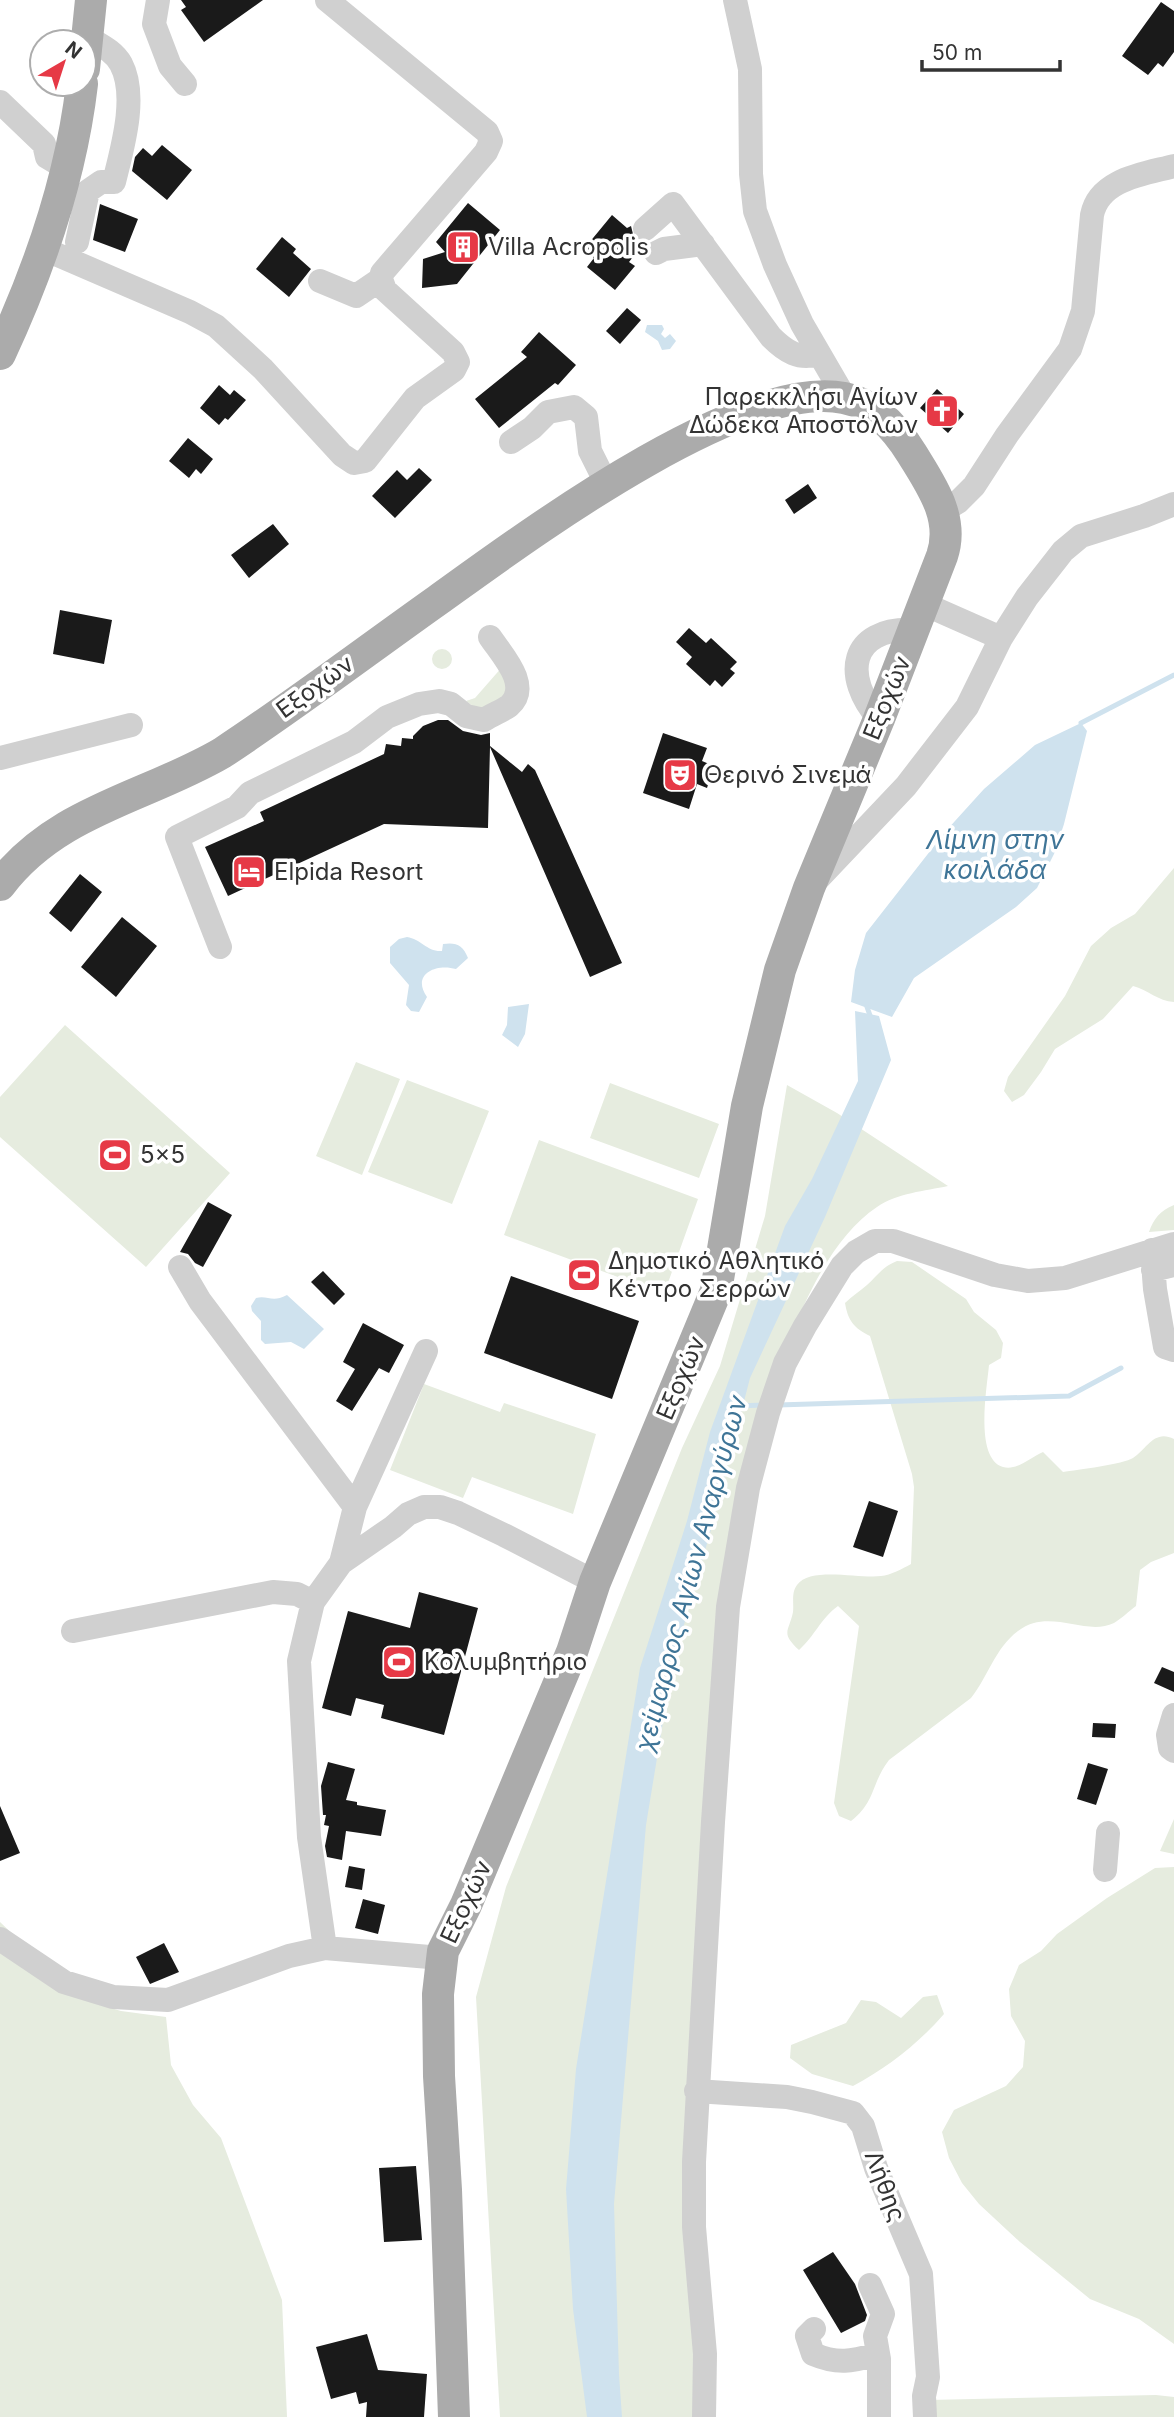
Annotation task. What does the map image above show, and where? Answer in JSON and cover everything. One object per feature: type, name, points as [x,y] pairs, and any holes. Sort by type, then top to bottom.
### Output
[{"type":"main road","points":[[88,28],[91,0]]},
{"type":"main road","points":[[0,354],[25,301],[44,249],[67,169],[80,98]]},
{"type":"main road","name":"Εξοχών","points":[[0,885],[32,850],[51,835],[92,812],[187,772],[222,753],[463,581],[607,485],[668,450],[746,414],[806,397],[845,398],[866,405],[894,428],[921,468],[943,511],[947,528],[945,547],[879,719],[809,888],[780,970],[757,1058],[716,1291],[595,1582],[572,1653],[466,1905],[443,1951],[438,1994],[439,2076],[454,2417]]},
{"type":"street","points":[[158,0],[154,24],[170,66],[185,84]]},
{"type":"street","points":[[320,281],[356,296],[381,279],[385,269],[486,152],[491,141],[486,132],[327,0]]},
{"type":"street","points":[[735,0],[750,69],[751,174],[755,211],[788,294],[845,398]]},
{"type":"street","points":[[77,242],[88,191],[101,181],[114,183],[124,138],[129,86],[121,64],[112,52],[98,44]]},
{"type":"street","points":[[0,102],[44,144],[47,157],[67,169]]},
{"type":"street","points":[[943,511],[958,502],[974,486],[1007,435],[1070,349],[1083,311],[1092,215],[1101,193],[1115,184],[1174,166]]},
{"type":"street","points":[[645,229],[673,204],[771,337],[784,350],[805,358],[820,354]]},
{"type":"street","points":[[656,253],[664,249],[702,244]]},
{"type":"street","points":[[44,249],[190,312],[216,326],[263,369],[342,454],[356,463],[367,458],[415,398],[454,370],[458,362],[446,345],[384,290],[381,279]]},
{"type":"street","points":[[511,442],[532,428],[548,412],[575,407],[586,417],[590,451],[607,485]]},
{"type":"street","points":[[809,888],[905,786],[967,707],[1002,638],[1027,597],[1063,551],[1081,536],[1174,504]]},
{"type":"street","points":[[879,719],[861,694],[856,678],[857,659],[863,649],[876,638],[919,617],[1002,638]]},
{"type":"street","points":[[220,947],[177,837],[237,807],[250,793],[354,742],[387,717],[409,708],[439,701],[451,704],[466,716],[484,720],[510,706],[518,689],[515,672],[490,637]]},
{"type":"street","points":[[0,758],[131,725]]},
{"type":"street","points":[[704,2417],[705,2354],[693,2184],[696,2091],[730,1596],[748,1488],[768,1413],[793,1347],[842,1266],[856,1252],[875,1241],[893,1241],[995,1275],[1028,1281],[1065,1278],[1163,1257],[1165,1348],[1174,1350]]},
{"type":"street","points":[[180,1266],[200,1301],[355,1507]]},
{"type":"street","points":[[341,1563],[355,1507],[426,1351]]},
{"type":"street","points":[[325,1948],[309,1837],[299,1661],[313,1602],[341,1563],[408,1514],[424,1507],[440,1507],[504,1535],[595,1582]]},
{"type":"street","points":[[73,1631],[273,1592],[297,1594],[313,1602]]},
{"type":"street","points":[[1174,1715],[1168,1735],[1170,1748],[1174,1751]]},
{"type":"street","points":[[1105,1870],[1108,1833]]},
{"type":"street","name":"Εξοχών","points":[[0,1940],[64,1982],[113,1997],[168,2000],[289,1956],[325,1948],[442,1958]]},
{"type":"street","name":"Λήθης","points":[[696,2091],[787,2097],[812,2102],[853,2113],[863,2126],[876,2168],[921,2274],[928,2377],[924,2396],[925,2417]]},
{"type":"street","points":[[870,2285],[883,2314],[874,2336],[878,2354],[879,2417]]},
{"type":"street","points":[[814,2329],[807,2336],[813,2354],[830,2362],[849,2361],[878,2354]]},
{"type":"shaded area","points":[[438,649],[446,649],[452,659],[446,669],[438,669],[432,663],[432,655]]},
{"type":"shaded area","points":[[503,666],[507,694],[482,713],[466,701],[475,698]]},
{"type":"shaded area","points":[[1174,868],[1174,1002],[1163,1000],[1133,986],[1103,1019],[1055,1049],[1024,1095],[1012,1102],[1004,1091],[1008,1077],[1065,996],[1091,946],[1111,928],[1135,914]]},
{"type":"shaded area","name":"5x5","points":[[65,1025],[230,1173],[146,1267],[0,1137],[0,1097]]},
{"type":"shaded area","points":[[356,1062],[400,1079],[362,1175],[316,1156]]},
{"type":"shaded area","points":[[407,1080],[489,1111],[452,1204],[368,1172]]},
{"type":"shaded area","points":[[610,1083],[719,1124],[699,1178],[590,1138]]},
{"type":"shaded area","points":[[787,1085],[837,1113],[948,1186],[885,1202],[852,1229],[830,1257],[794,1327],[747,1471],[690,2244],[696,2417],[500,2417],[476,1997],[506,1887],[682,1448],[720,1366],[765,1216]]},
{"type":"shaded area","points":[[539,1140],[698,1199],[664,1294],[504,1235]]},
{"type":"shaded area","points":[[1174,1205],[1174,1230],[1149,1232],[1158,1216]]},
{"type":"shaded area","points":[[897,1261],[912,1262],[966,1299],[974,1312],[996,1330],[1003,1343],[1001,1358],[989,1365],[984,1421],[988,1450],[994,1461],[1003,1467],[1019,1465],[1043,1452],[1063,1472],[1100,1466],[1133,1458],[1151,1441],[1161,1436],[1174,1439],[1174,1553],[1151,1562],[1140,1570],[1136,1606],[1114,1623],[1091,1627],[1042,1622],[1030,1624],[1018,1631],[1003,1646],[971,1698],[889,1760],[865,1807],[851,1821],[839,1816],[834,1803],[859,1626],[838,1606],[799,1650],[789,1639],[787,1632],[793,1612],[794,1591],[803,1579],[836,1574],[881,1576],[911,1564],[914,1487],[912,1474],[870,1336],[853,1323],[845,1303]]},
{"type":"shaded area","points":[[424,1384],[500,1412],[504,1403],[596,1434],[573,1514],[472,1477],[463,1498],[390,1470]]},
{"type":"shaded area","points":[[1174,1819],[1174,1854],[1160,1851]]},
{"type":"shaded area","points":[[1174,1867],[1174,2344],[1139,2319],[1090,2299],[1020,2242],[979,2204],[962,2183],[949,2158],[942,2132],[954,2110],[1006,2086],[1023,2067],[1025,2041],[1011,2016],[1009,1989],[1019,1965],[1041,1951],[1057,1934],[1107,1898],[1155,1868]]},
{"type":"shaded area","points":[[0,1922],[81,1999],[121,2011],[166,2017],[171,2065],[193,2105],[221,2138],[282,2300],[287,2417],[0,2417]]},
{"type":"shaded area","points":[[937,1995],[944,2014],[934,2025],[902,2054],[853,2086],[812,2074],[790,2058],[791,2045],[846,2023],[861,2000],[876,2002],[901,2018],[923,1997]]},
{"type":"shaded area","points":[[1156,2395],[1174,2397],[1174,2417],[929,2417],[928,2400]]},
{"type":"water","points":[[647,325],[662,325],[664,329],[661,334],[665,338],[670,334],[676,341],[670,349],[662,350],[658,341],[645,332]]},
{"type":"water","name":"Λίμνη στην κοιλάδα","points":[[1081,723],[1087,731],[1064,824],[1054,854],[1037,888],[1016,907],[914,978],[892,1017],[851,1002],[855,970],[866,933],[945,832],[984,789],[1035,745]]},
{"type":"water","points":[[407,937],[437,951],[442,951],[443,944],[455,944],[464,950],[468,958],[456,969],[434,969],[424,976],[423,989],[427,997],[419,1012],[411,1011],[406,1005],[409,985],[390,963],[390,947],[399,939]]},
{"type":"water","points":[[529,1004],[525,1034],[518,1047],[502,1035],[507,1025],[508,1007]]},
{"type":"water","points":[[855,1011],[879,1016],[891,1060],[825,1217],[750,1378],[672,1667],[646,1825],[614,2204],[622,2417],[587,2417],[573,2309],[566,2189],[576,2069],[640,1668],[687,1521],[710,1432],[785,1226],[812,1179],[858,1081]]},
{"type":"water","points":[[287,1295],[324,1329],[304,1349],[291,1342],[265,1344],[261,1340],[261,1321],[251,1306],[256,1298],[274,1299]]},
{"type":"building","points":[[181,0],[263,0],[204,42],[181,10],[186,7]]},
{"type":"building","points":[[1161,2],[1174,11],[1174,52],[1163,67],[1158,63],[1148,75],[1122,56]]},
{"type":"building","points":[[162,145],[192,170],[167,200],[132,171],[135,157],[143,148],[152,156]]},
{"type":"building","name":"Villa Acropolis","points":[[468,203],[500,230],[457,284],[422,288],[423,259],[445,252],[436,242]]},
{"type":"building","points":[[100,204],[138,219],[125,252],[93,240]]},
{"type":"building","points":[[612,215],[627,228],[631,226],[634,238],[644,243],[629,262],[635,266],[615,290],[587,267],[594,258],[584,249]]},
{"type":"building","points":[[282,237],[296,249],[293,253],[311,269],[289,297],[256,269]]},
{"type":"building","points":[[627,308],[641,320],[620,344],[606,331]]},
{"type":"building","points":[[539,332],[576,365],[558,385],[555,383],[499,428],[475,399],[527,357],[521,352]]},
{"type":"building","points":[[219,385],[230,395],[234,390],[246,400],[228,420],[225,418],[219,425],[200,408]]},
{"type":"building","name":"Παρεκκλήσι Αγίων Δώδεκα Αποστόλων","points":[[937,389],[964,414],[948,433],[920,408]]},
{"type":"building","points":[[188,438],[213,459],[201,474],[196,469],[189,478],[169,461]]},
{"type":"building","points":[[419,468],[432,480],[395,518],[372,496],[397,470],[407,480]]},
{"type":"building","points":[[808,484],[817,498],[794,514],[785,500]]},
{"type":"building","points":[[273,524],[289,544],[249,578],[231,555]]},
{"type":"building","points":[[60,610],[112,620],[104,664],[53,654]]},
{"type":"building","points":[[689,628],[706,643],[711,638],[737,662],[730,669],[735,673],[722,687],[715,680],[710,686],[686,664],[692,657],[676,642]]},
{"type":"building","name":"Elpida Resort","points":[[438,720],[448,720],[463,731],[481,735],[490,733],[490,746],[522,772],[528,764],[535,770],[622,963],[590,977],[490,747],[488,828],[384,824],[228,896],[205,847],[264,821],[260,812],[384,754],[386,744],[401,746],[402,738],[413,739],[423,726]]},
{"type":"building","name":"Θερινό Σινεμά","points":[[663,733],[707,748],[702,761],[714,766],[707,788],[697,784],[689,809],[643,793]]},
{"type":"building","points":[[80,874],[102,892],[71,932],[49,913]]},
{"type":"building","points":[[122,917],[157,946],[116,997],[81,967]]},
{"type":"building","points":[[208,1202],[232,1215],[203,1267],[195,1263],[188,1254],[180,1252]]},
{"type":"building","points":[[323,1271],[345,1294],[334,1305],[311,1282]]},
{"type":"building","points":[[511,1276],[639,1321],[612,1399],[484,1353]]},
{"type":"building","points":[[363,1323],[404,1345],[389,1373],[379,1368],[352,1411],[336,1401],[355,1369],[343,1362]]},
{"type":"building","points":[[869,1501],[898,1511],[883,1557],[853,1547]]},
{"type":"building","name":"Κολυμβητήριο","points":[[419,1592],[478,1608],[444,1735],[381,1718],[384,1705],[356,1698],[351,1716],[322,1708],[348,1611],[410,1628]]},
{"type":"building","points":[[1162,1667],[1174,1672],[1174,1692],[1154,1683]]},
{"type":"building","points":[[1093,1723],[1116,1724],[1115,1738],[1092,1737]]},
{"type":"building","points":[[328,1762],[355,1769],[346,1800],[357,1802],[357,1805],[386,1810],[381,1836],[346,1831],[342,1860],[327,1857],[325,1846],[329,1826],[324,1825],[326,1815],[323,1815],[321,1786]]},
{"type":"building","points":[[1088,1763],[1108,1769],[1096,1805],[1077,1799]]},
{"type":"building","points":[[0,1806],[20,1853],[0,1861]]},
{"type":"building","points":[[349,1866],[365,1869],[362,1890],[345,1887]]},
{"type":"building","points":[[363,1899],[385,1905],[378,1934],[355,1928]]},
{"type":"building","points":[[164,1943],[179,1972],[150,1984],[136,1957]]},
{"type":"building","points":[[416,2166],[422,2240],[384,2242],[379,2168]]},
{"type":"building","points":[[833,2252],[855,2284],[867,2315],[865,2321],[841,2333],[803,2270]]},
{"type":"building","points":[[367,2334],[378,2370],[427,2374],[424,2417],[366,2417],[367,2402],[359,2404],[356,2392],[331,2399],[316,2347]]},
{"type":"waterway","name":"χείμαρρος Αγίων Αναργύρων","points":[[1081,723],[1174,675]]},
{"type":"waterway","name":"χείμαρρος Αγίων Αναργύρων","points":[[867,1007],[872,1021]]},
{"type":"waterway","points":[[778,1405],[1069,1396],[1121,1368]]},
{"type":"waterway","points":[[736,1406],[765,1405]]},
{"type":"place","name":"Villa Acropolis","points":[[463,247]]},
{"type":"place","name":"Παρεκκλήσι Αγίων Δώδεκα Αποστόλων","points":[[942,411]]},
{"type":"place","name":"Θερινό Σινεμά","points":[[680,775]]},
{"type":"place","name":"Elpida Resort","points":[[249,872]]},
{"type":"place","name":"5x5","points":[[115,1155]]},
{"type":"place","name":"Δημοτικό Αθλητικό Κέντρο Σερρών","points":[[584,1275]]},
{"type":"place","name":"Κολυμβητήριο","points":[[399,1662]]}]
